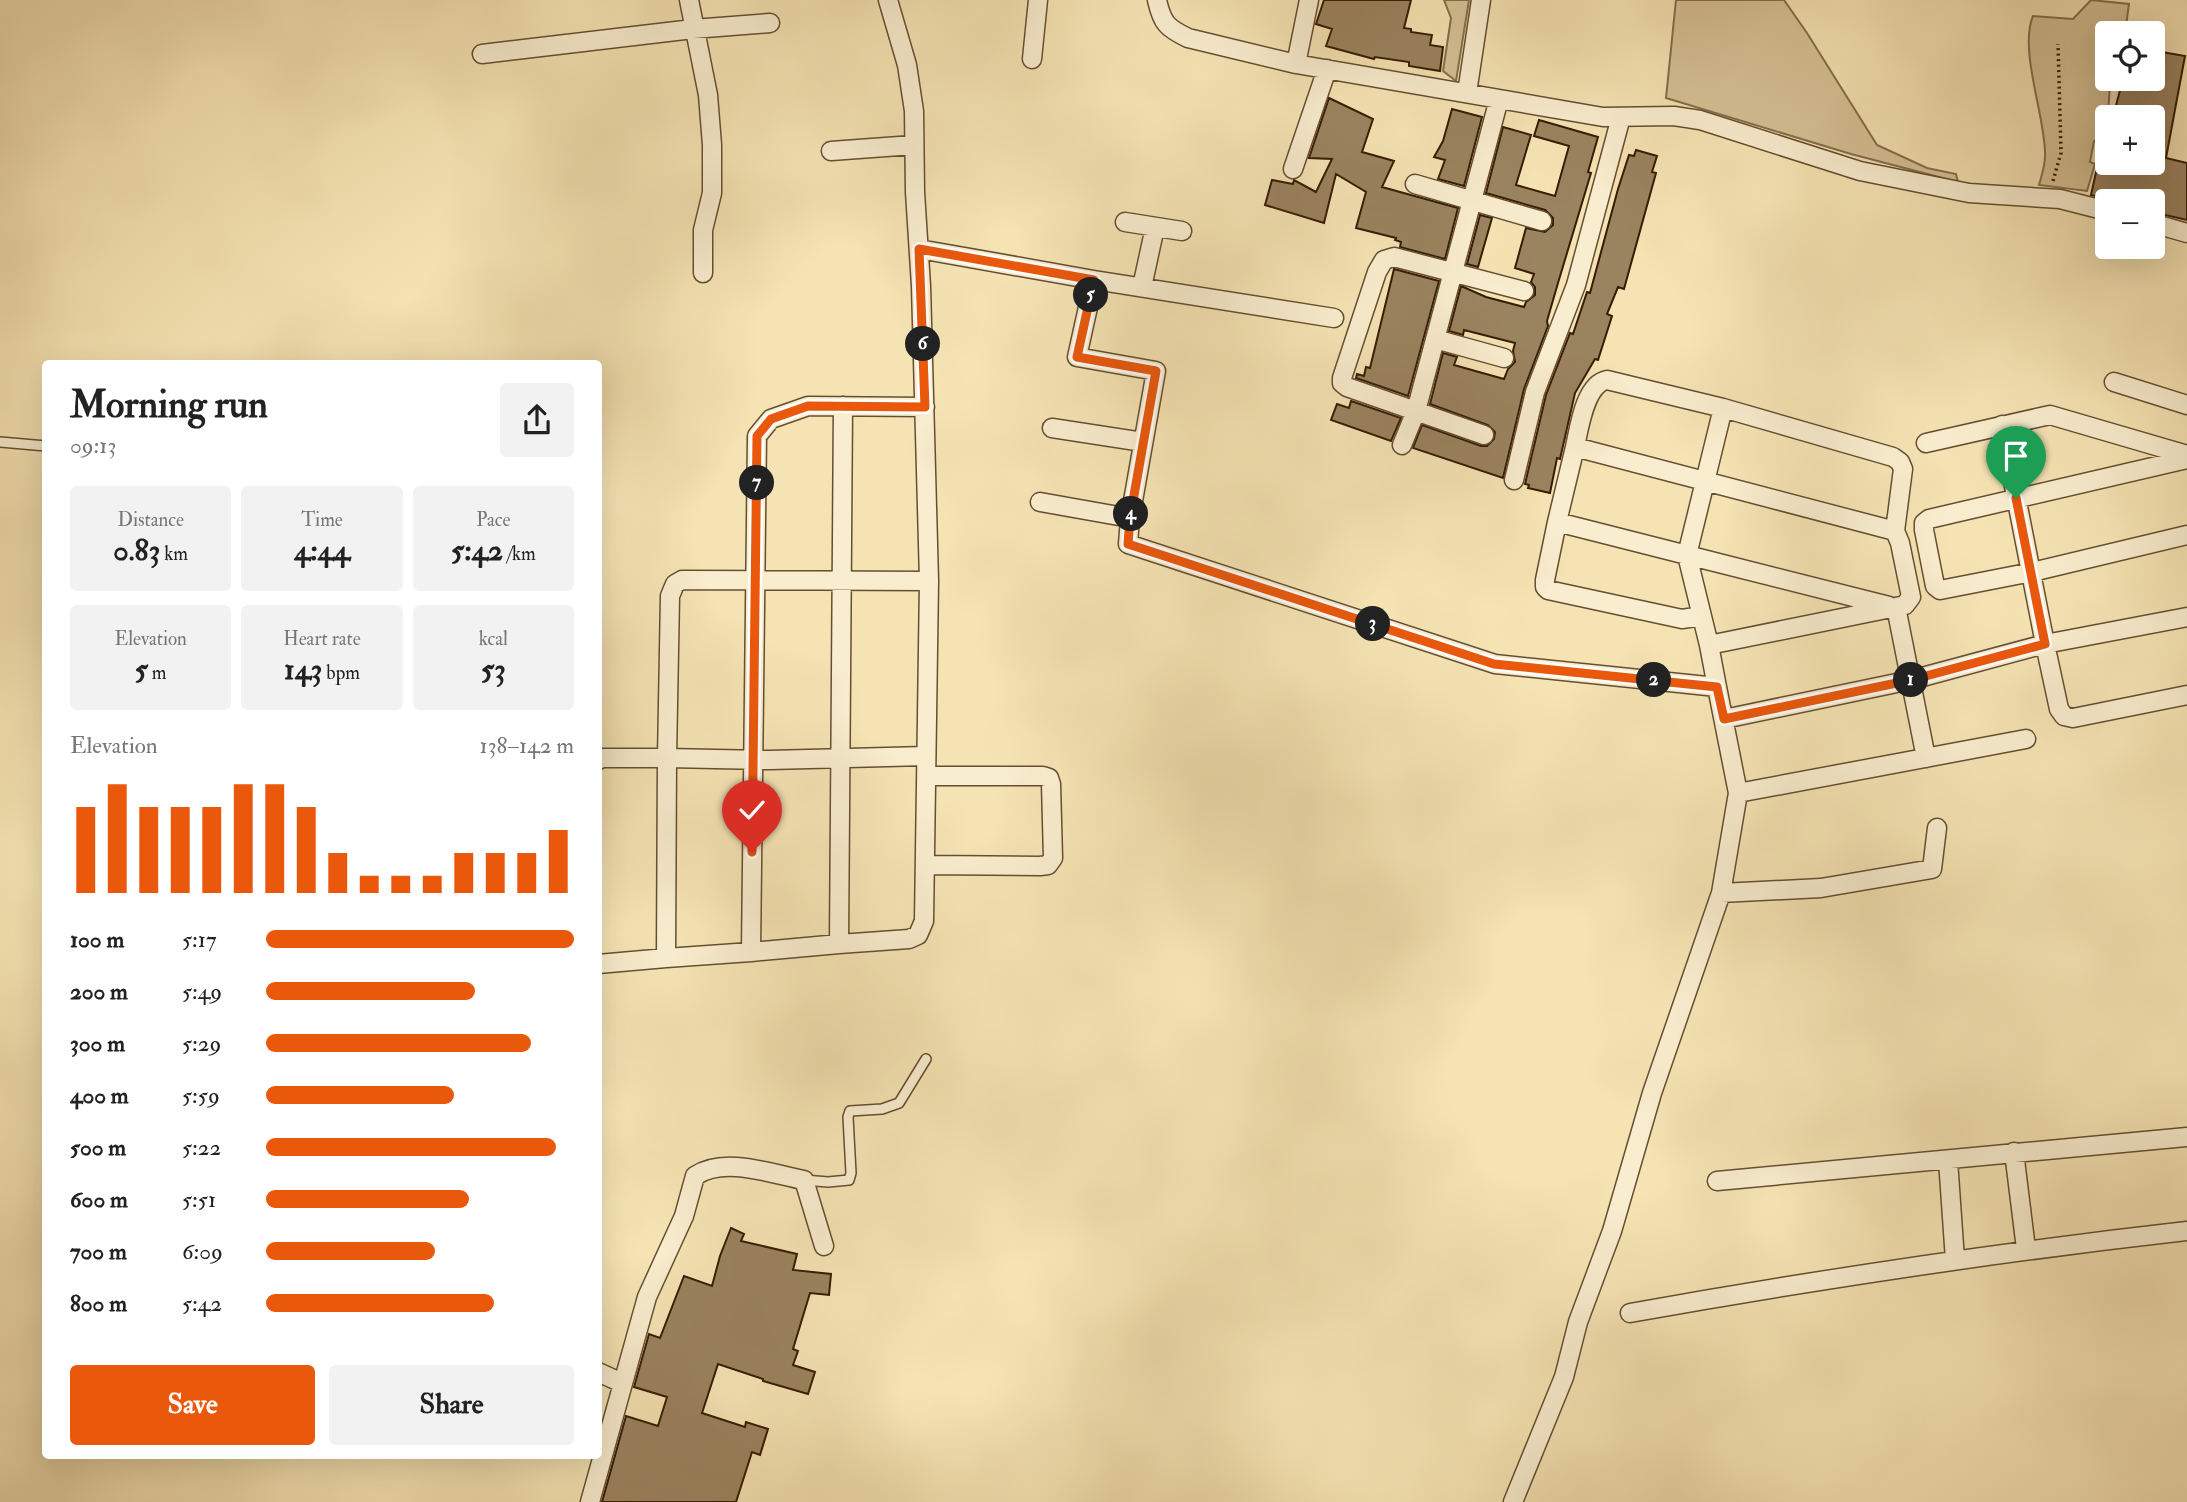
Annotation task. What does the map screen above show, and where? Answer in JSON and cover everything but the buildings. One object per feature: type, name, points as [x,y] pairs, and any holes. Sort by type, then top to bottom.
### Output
[{"type":"street","points":[[689,0],[708,95],[712,145],[712,192],[703,230],[703,273]]},
{"type":"street","points":[[602,964],[909,939],[918,935],[924,921],[929,581],[914,111],[907,65],[888,0]]},
{"type":"street","points":[[1032,59],[1038,0]]},
{"type":"street","points":[[1157,0],[1161,18],[1174,31],[1188,37],[1296,64],[1603,117],[1674,116],[1700,120],[1860,171],[1969,193],[2060,199],[2095,208]]},
{"type":"street","points":[[1296,64],[1309,0]]},
{"type":"street","points":[[1467,93],[1481,0]]},
{"type":"street","points":[[482,54],[693,29],[770,23]]},
{"type":"street","points":[[1293,169],[1327,69]]},
{"type":"street","points":[[1402,445],[1416,411],[1499,99]]},
{"type":"street","points":[[1514,480],[1535,392],[1576,285],[1620,117]]},
{"type":"street","points":[[831,151],[914,145]]},
{"type":"street","points":[[1415,184],[1542,221]]},
{"type":"street","points":[[1125,222],[1182,231]]},
{"type":"street","points":[[1142,287],[1155,227]]},
{"type":"street","points":[[2165,227],[2187,233]]},
{"type":"street","points":[[919,249],[1334,318]]},
{"type":"street","points":[[1484,435],[1347,387],[1342,383],[1342,378],[1377,272],[1384,260],[1394,257],[1524,291]]},
{"type":"street","points":[[1094,280],[1077,357],[1156,371],[1130,518],[1128,544],[1494,664],[1717,687]]},
{"type":"street","points":[[1435,339],[1504,358]]},
{"type":"street","points":[[1702,616],[1682,619],[1548,590],[1545,587],[1582,413],[1600,381],[1606,380],[1723,408],[1900,461],[1903,469],[1895,531],[1911,597],[1905,605],[1709,645]]},
{"type":"street","points":[[2114,382],[2187,405]]},
{"type":"street","points":[[751,952],[757,436],[771,419],[808,406],[925,407]]},
{"type":"street","points":[[839,944],[843,406]]},
{"type":"street","points":[[1513,1502],[1564,1377],[1578,1322],[1612,1231],[1652,1093],[1721,893],[1738,793],[1709,645],[1687,555],[1723,408]]},
{"type":"street","points":[[1926,443],[2050,415],[2187,457]]},
{"type":"street","points":[[2002,425],[2059,709],[2064,716],[2073,718],[2187,695]]},
{"type":"street","points":[[1052,428],[1143,442]]},
{"type":"street","points":[[1575,447],[1895,531]]},
{"type":"street","points":[[2187,457],[1929,519],[1924,523],[1935,586],[1940,590],[2032,572],[2187,535]]},
{"type":"street","points":[[1040,502],[1130,518]]},
{"type":"street","points":[[1557,522],[1896,607]]},
{"type":"street","points":[[666,958],[670,596],[675,584],[682,580],[929,581]]},
{"type":"street","points":[[1896,607],[1926,758]]},
{"type":"street","points":[[1724,719],[1911,680],[2045,644],[2187,617]]},
{"type":"street","points":[[1738,793],[2026,739]]},
{"type":"street","points":[[602,758],[754,760],[926,756]]},
{"type":"street","points":[[926,776],[1049,778],[1054,858],[1048,866],[926,865]]},
{"type":"street","points":[[1721,893],[1821,888],[1932,869],[1937,828]]},
{"type":"street","points":[[1717,1181],[2187,1137]]},
{"type":"street","points":[[2014,1152],[2026,1249]]},
{"type":"street","points":[[1948,1160],[1955,1260]]},
{"type":"street","points":[[602,1457],[647,1297],[684,1216],[695,1176],[703,1171],[734,1167],[804,1180],[824,1245]]},
{"type":"street","points":[[1630,1314],[1777,1287],[2026,1249],[2187,1231]]},
{"type":"street","points":[[602,1374],[622,1383]]},
{"type":"street","points":[[590,1502],[602,1459]]},
{"type":"lane","points":[[0,442],[42,446]]},
{"type":"lane","points":[[804,1180],[849,1180],[850,1111],[881,1109],[899,1102],[926,1059]]},
{"type":"path","points":[[2048,198],[2061,153],[2057,44]]},
{"type":"shaded area","points":[[1444,0],[1469,0],[1456,81],[1443,71],[1451,18]]},
{"type":"shaded area","points":[[1676,0],[1784,0],[1877,145],[1927,168],[1956,174],[1958,182],[1851,154],[1666,98]]},
{"type":"shaded area","points":[[2091,0],[2129,4],[2127,21],[2095,21],[2095,91],[2110,91],[2109,105],[2095,105],[2095,141],[2090,162],[2095,164],[2087,191],[2039,185],[2044,168],[2044,136],[2030,63],[2029,30],[2033,16],[2073,19]]},
{"type":"route","points":[[752,852],[757,436],[771,419],[808,406],[925,407],[919,249],[1094,280],[1077,357],[1156,371],[1130,518],[1128,544],[1494,664],[1717,687],[1724,719],[1911,680],[2045,644],[2016,498]]}]
